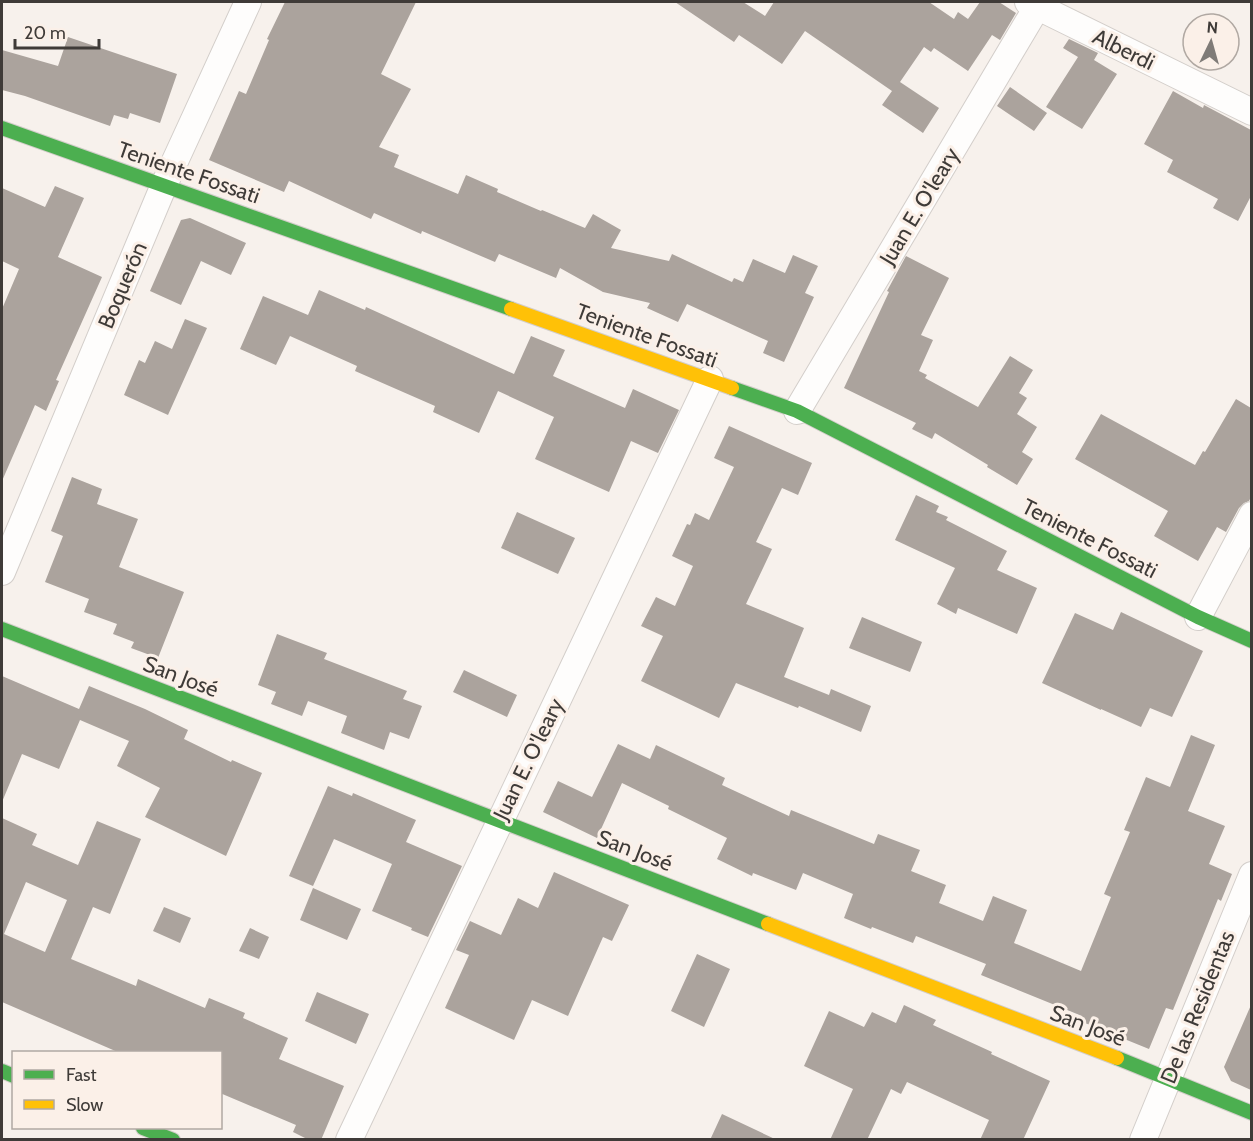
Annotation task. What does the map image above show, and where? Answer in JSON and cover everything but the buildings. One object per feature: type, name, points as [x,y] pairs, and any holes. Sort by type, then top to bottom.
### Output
[{"type":"street","name":"Boquerón","points":[[2,572],[164,185],[248,2]]},
{"type":"street","name":"Alberdi","points":[[1035,3],[1251,112]]},
{"type":"street","name":"Juan E. O'leary","points":[[797,411],[1035,3]]},
{"type":"street","name":"Teniente Fossati","points":[[2,128],[797,411],[1198,617],[1251,641]]},
{"type":"street","name":"Juan E. O'leary","points":[[348,1140],[710,379]]},
{"type":"street","points":[[1198,617],[1251,515]]},
{"type":"street","name":"San José","points":[[2,629],[1168,1078],[1251,1113]]},
{"type":"street","name":"De las Residentas","points":[[1143,1140],[1251,875]]},
{"type":"street","points":[[146,1129],[173,1140]]},
{"type":"traffic: fast","points":[[2,128],[511,309]]},
{"type":"traffic: fast","points":[[732,388],[797,411],[1198,617],[1252,641]]},
{"type":"traffic: fast","points":[[2,629],[768,924]]},
{"type":"traffic: fast","points":[[1117,1058],[1252,1113]]},
{"type":"traffic: fast","points":[[2,1071],[12,1075]]},
{"type":"traffic: fast","points":[[146,1129],[173,1140]]},
{"type":"traffic: slow","points":[[511,309],[732,388]]},
{"type":"traffic: slow","points":[[768,924],[1117,1058]]}]
